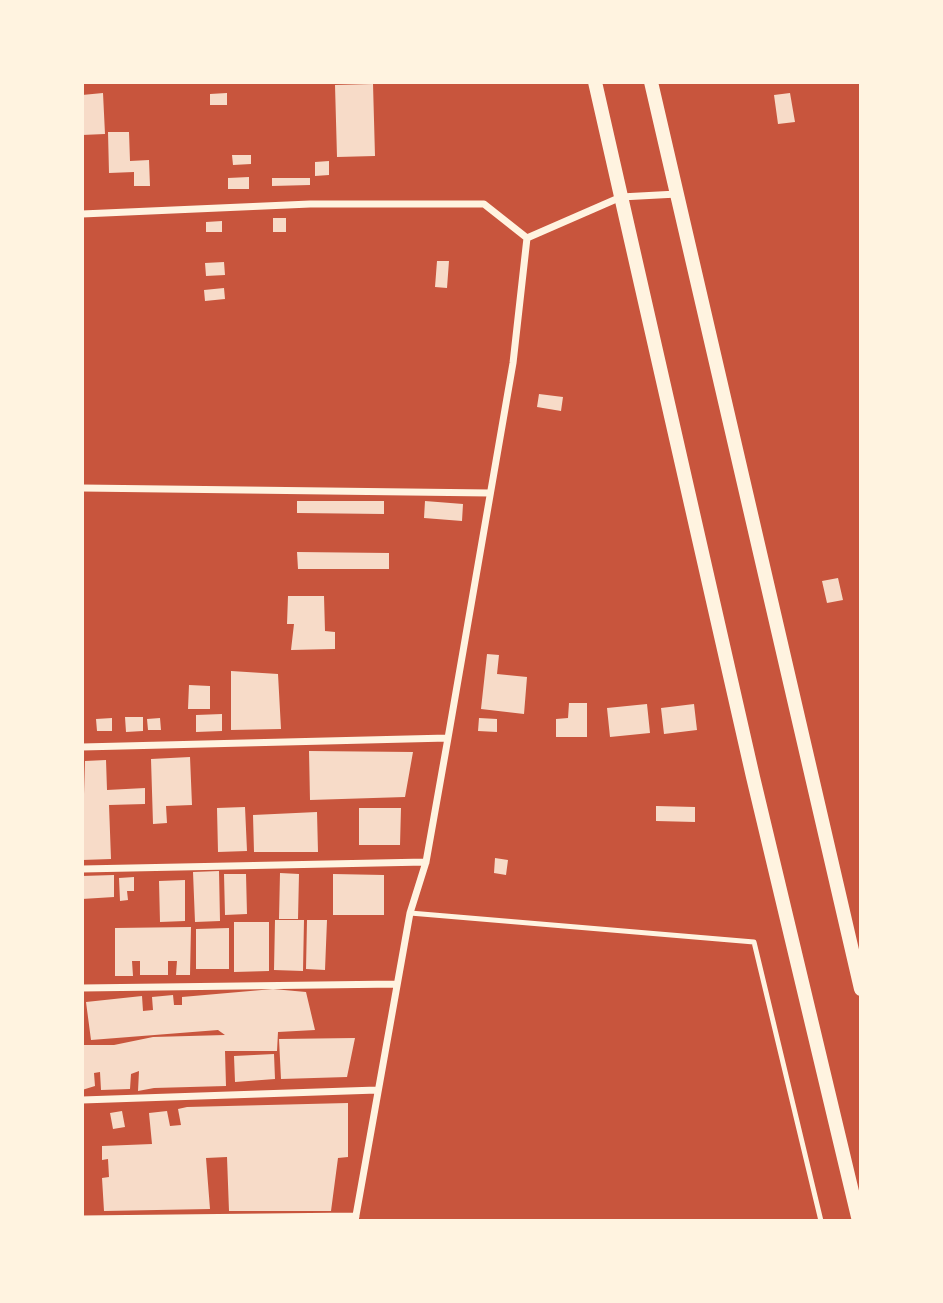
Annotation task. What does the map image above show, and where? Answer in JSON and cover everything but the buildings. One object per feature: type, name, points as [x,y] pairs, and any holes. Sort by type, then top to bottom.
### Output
[{"type":"main road","points":[[595,82],[753,778],[859,1221]]},
{"type":"main road","points":[[652,82],[861,989]]},
{"type":"street","points":[[527,238],[621,197],[679,194]]},
{"type":"street","points":[[82,214],[310,204],[484,204],[527,238]]},
{"type":"street","points":[[82,1219],[355,1218],[410,913],[426,862],[448,738],[513,363],[527,238]]},
{"type":"street","points":[[82,488],[490,493]]},
{"type":"street","points":[[82,747],[448,738]]},
{"type":"street","points":[[82,869],[426,862]]},
{"type":"street","points":[[82,988],[397,984]]},
{"type":"street","points":[[82,1100],[377,1090]]},
{"type":"lane","points":[[410,913],[754,942],[821,1221]]}]
